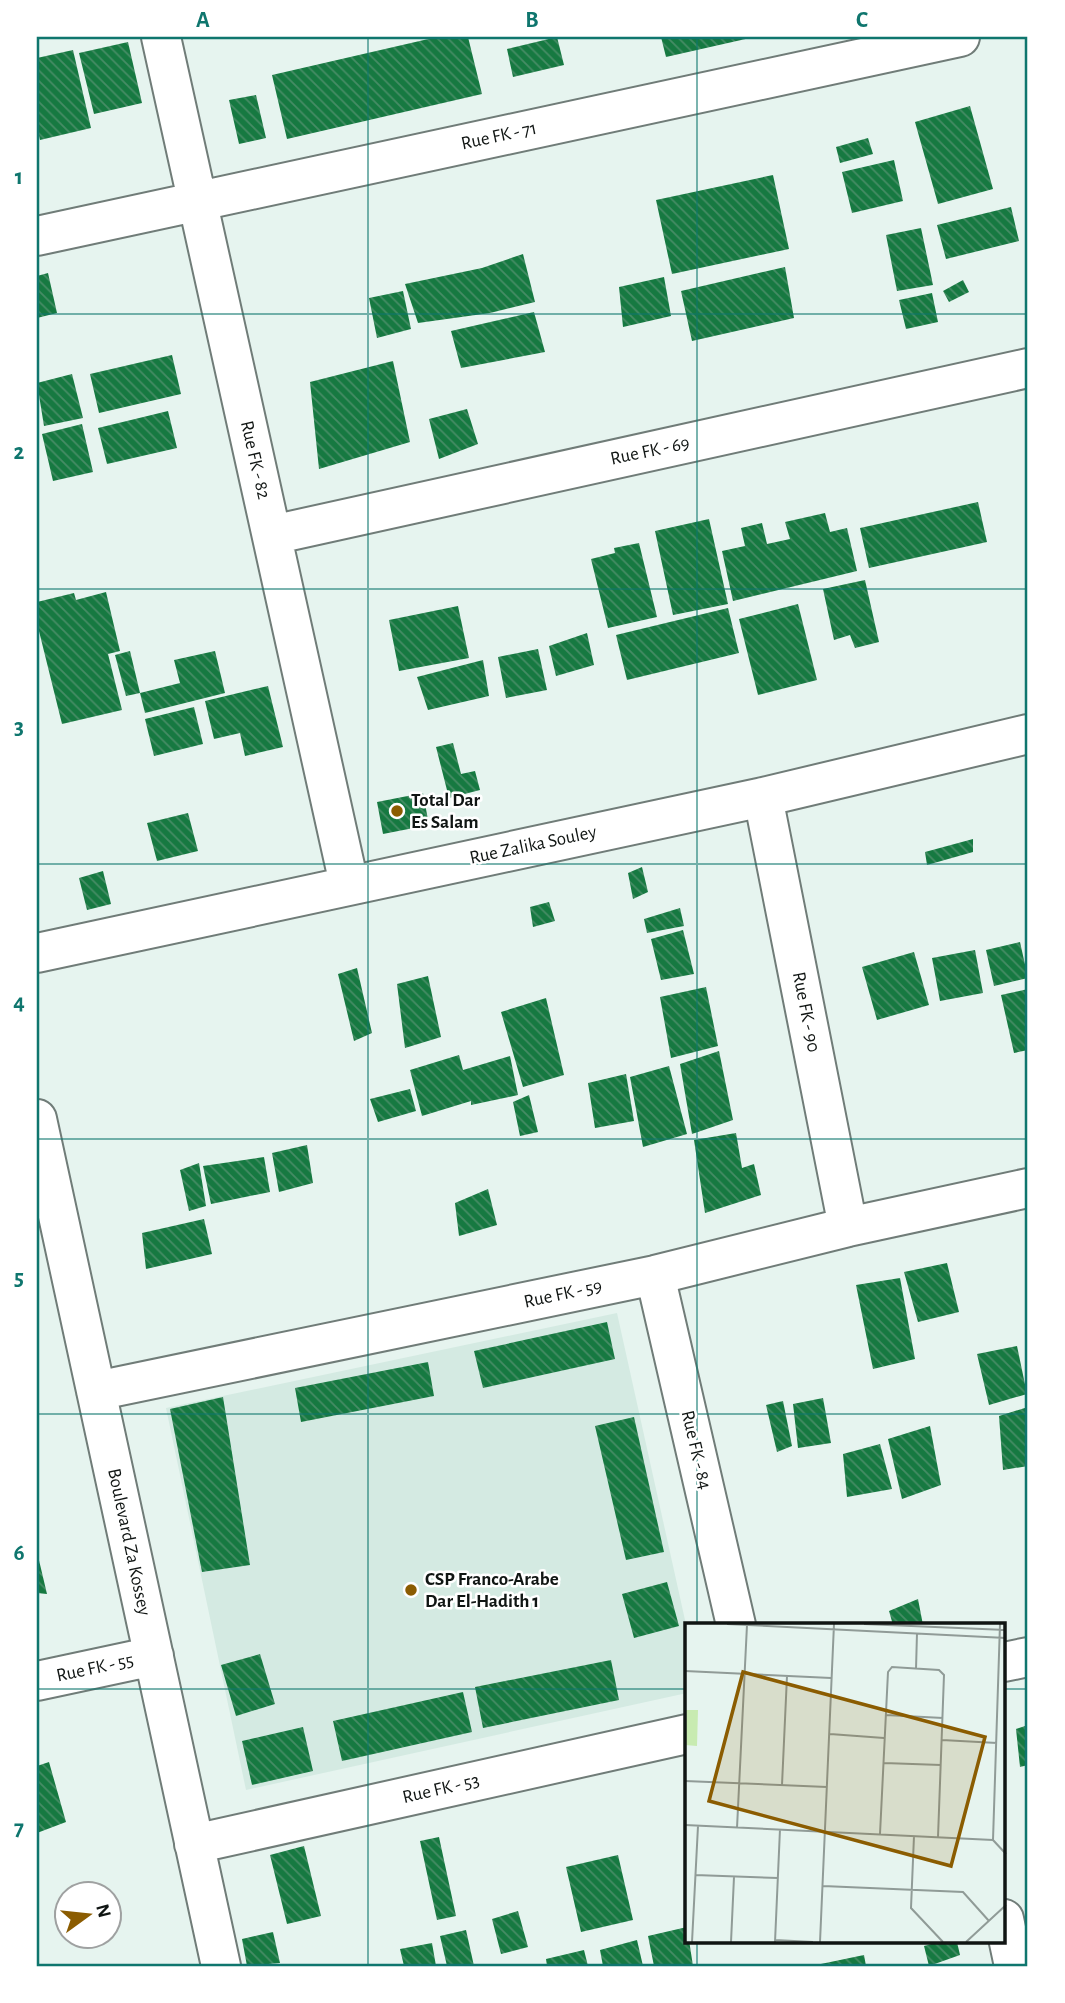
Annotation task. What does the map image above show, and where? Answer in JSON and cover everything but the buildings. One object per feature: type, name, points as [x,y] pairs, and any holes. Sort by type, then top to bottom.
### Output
[{"type":"street","name":"Rue FK - 82","points":[[161,37],[349,884]]},
{"type":"street","name":"Rue FK - 71","points":[[37,236],[960,37]]},
{"type":"street","name":"Rue FK - 69","points":[[272,535],[1028,368]]},
{"type":"street","name":"Rue Zalika Souley","points":[[37,953],[763,797],[1028,734]]},
{"type":"street","name":"Rue FK - 90","points":[[763,797],[848,1227]]},
{"type":"street","name":"Boulevard Za Kossey","points":[[37,1119],[221,1966]]},
{"type":"street","name":"Rue FK - 59","points":[[96,1391],[655,1275],[848,1227],[1028,1188]]},
{"type":"street","name":"Rue FK - 84","points":[[655,1275],[736,1623]]},
{"type":"street","name":"Rue FK - 55","points":[[37,1681],[153,1656]]},
{"type":"street","points":[[1006,1662],[1028,1657]]},
{"type":"street","name":"Rue FK - 53","points":[[194,1843],[685,1734]]},
{"type":"street","points":[[1006,1928],[1014,1966]]},
{"type":"shaded area","points":[[617,1313],[686,1623],[685,1693],[246,1790],[166,1408]]},
{"type":"place","name":"Total Dar Es Salam","points":[[397,811]]},
{"type":"place","name":"CSP Franco-Arabe Dar El-Hadith 1","points":[[411,1590]]}]
